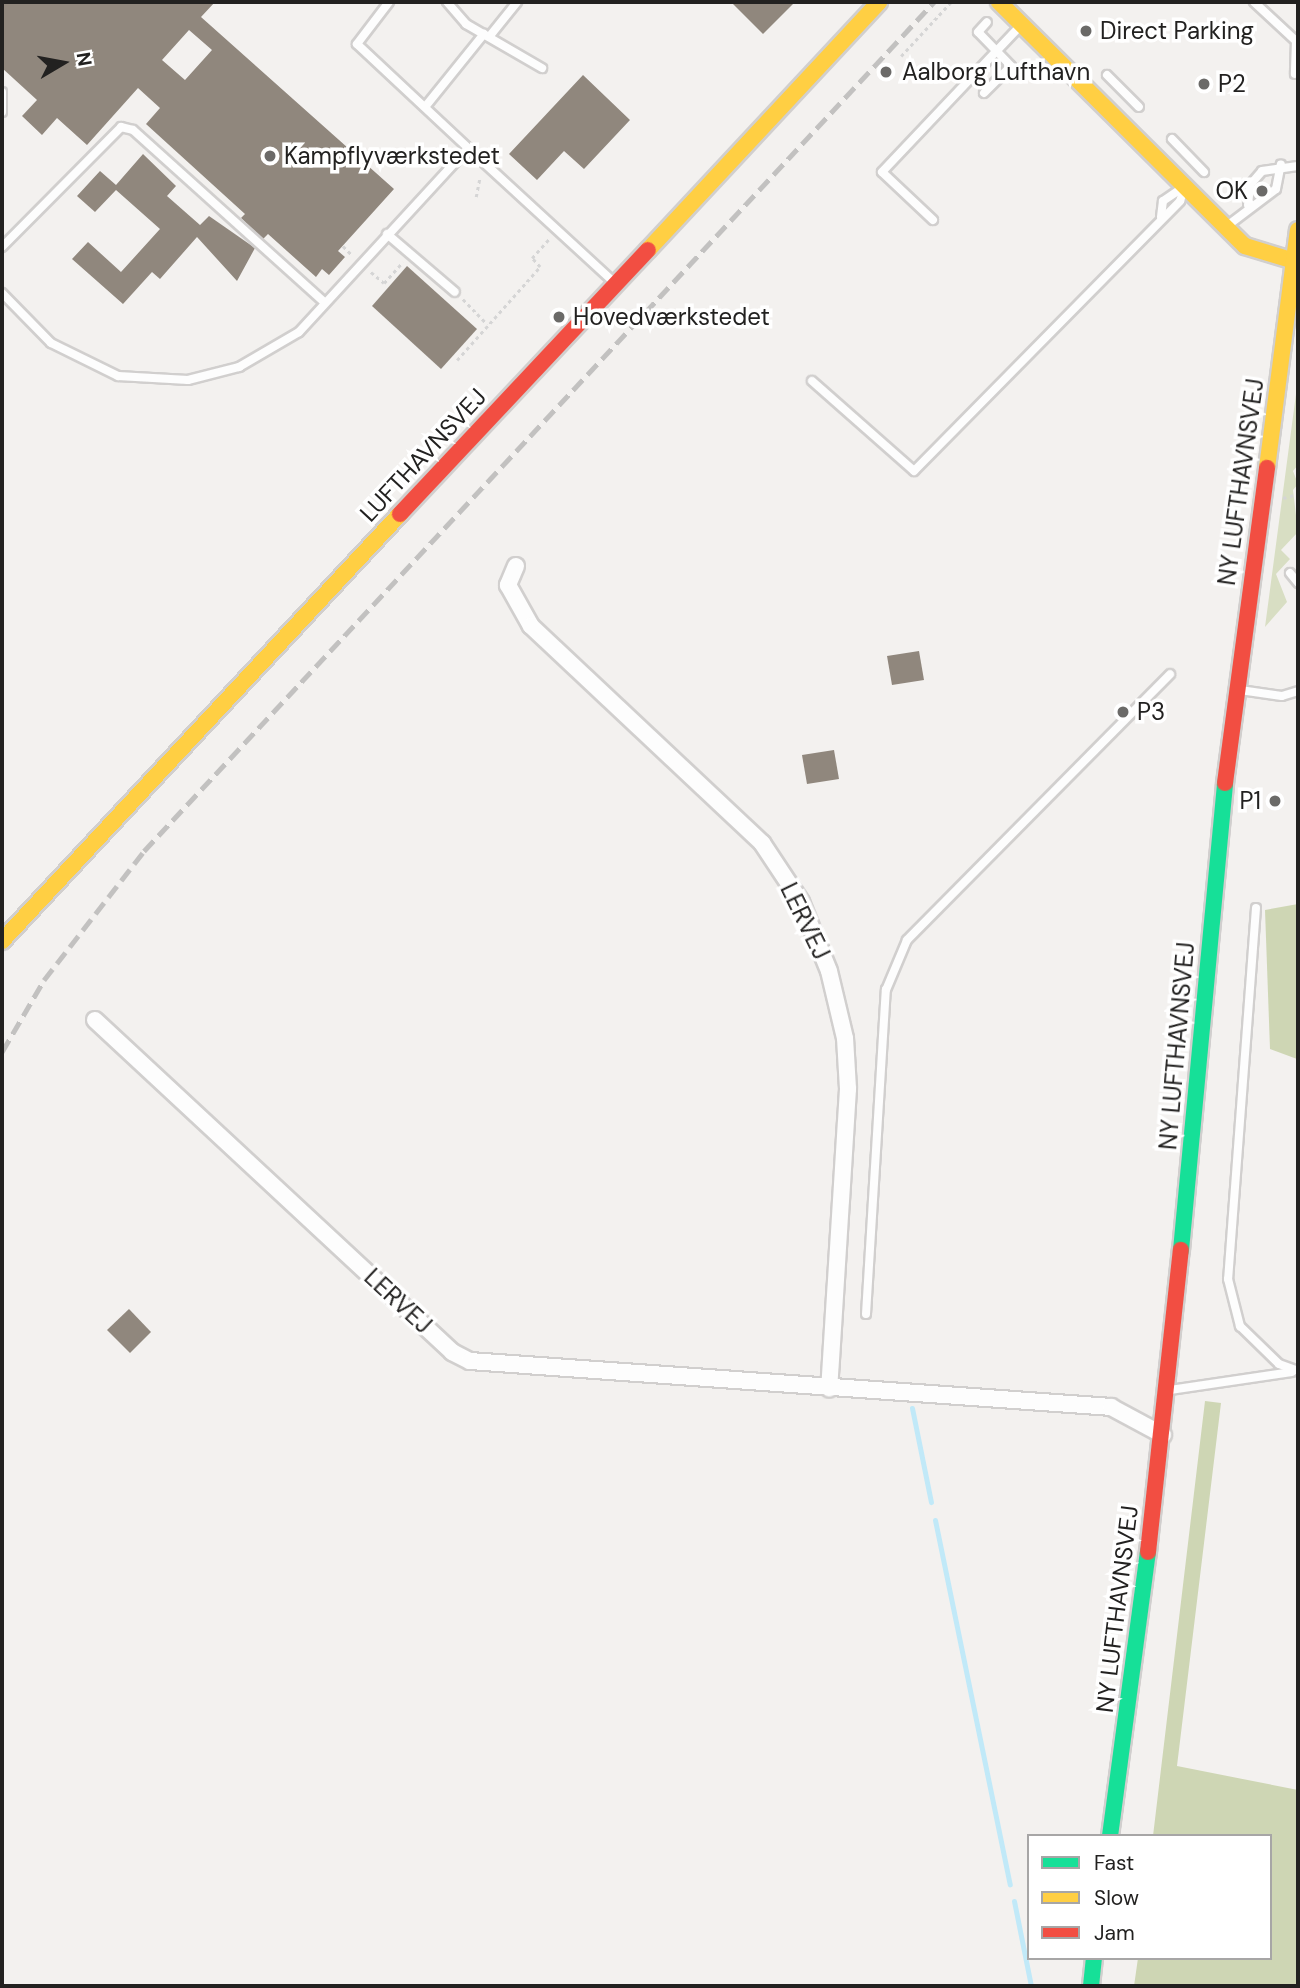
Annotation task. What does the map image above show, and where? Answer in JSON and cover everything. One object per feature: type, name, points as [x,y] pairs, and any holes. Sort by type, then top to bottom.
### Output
[{"type":"street","name":"LUFTHAVNSVEJ","points":[[2,941],[879,2]]},
{"type":"street","points":[[999,2],[1254,254],[1294,261]]},
{"type":"street","name":"NY LUFTHAVNSVEJ","points":[[1110,1834],[1169,1390],[1236,689],[1298,230]]},
{"type":"street","name":"LERVEJ","points":[[516,566],[508,585],[531,626],[762,843],[801,902],[830,971],[845,1038],[848,1088],[829,1388]]},
{"type":"street","name":"LERVEJ","points":[[95,1020],[452,1352],[470,1362],[1111,1407],[1163,1435]]},
{"type":"street","points":[[1091,1986],[1094,1960]]},
{"type":"lane","points":[[389,2],[357,44],[615,283]]},
{"type":"lane","points":[[447,2],[486,35],[542,68]]},
{"type":"lane","points":[[425,107],[517,2]]},
{"type":"lane","points":[[1254,2],[1296,41],[1295,74]]},
{"type":"lane","points":[[984,93],[1011,66],[978,32],[987,22]]},
{"type":"lane","points":[[933,220],[881,172],[1021,24]]},
{"type":"lane","points":[[1107,75],[1139,107]]},
{"type":"lane","points":[[2,92],[2,112]]},
{"type":"lane","points":[[2,247],[121,127],[133,130],[325,303]]},
{"type":"lane","points":[[1172,139],[1205,172]]},
{"type":"lane","points":[[2,293],[51,344],[141,381],[188,380],[258,360],[299,332],[468,148]]},
{"type":"lane","points":[[1248,205],[1250,185],[1281,164],[1298,166]]},
{"type":"lane","points":[[1225,228],[1248,205],[1264,202],[1276,189],[1281,164]]},
{"type":"lane","points":[[812,381],[914,471],[1161,217],[1180,201],[1185,187]]},
{"type":"lane","points":[[387,234],[455,292]]},
{"type":"lane","points":[[1290,573],[1298,583]]},
{"type":"lane","points":[[866,1314],[886,990],[908,940],[1170,674]]},
{"type":"lane","points":[[1236,689],[1282,696],[1298,691]]},
{"type":"lane","points":[[1256,908],[1228,1279],[1240,1326],[1279,1364],[1298,1371]]},
{"type":"lane","points":[[1169,1390],[1298,1371]]},
{"type":"path","points":[[901,56],[951,2]]},
{"type":"path","points":[[476,197],[475,184],[488,166]]},
{"type":"path","points":[[457,360],[540,267],[532,258],[557,229]]},
{"type":"path","points":[[455,292],[487,324]]},
{"type":"green space","points":[[1298,379],[1298,465],[1293,471],[1298,484],[1293,490],[1298,532],[1281,550],[1290,559],[1276,574],[1287,602],[1265,627]]},
{"type":"green space","points":[[1298,904],[1297,1059],[1270,1049],[1265,910]]},
{"type":"green space","points":[[1205,1401],[1221,1403],[1177,1766],[1298,1790],[1298,1986],[1134,1986],[1138,1960],[1272,1960],[1272,1834],[1153,1834]]},
{"type":"building","points":[[2,2],[215,2],[201,17],[394,189],[338,251],[345,257],[329,275],[322,269],[316,277],[268,234],[263,239],[241,218],[245,214],[146,124],[160,108],[138,88],[87,145],[57,118],[42,135],[22,116],[37,100],[2,68]],"holes":[[[189,30],[212,50],[185,80],[162,60]]]},
{"type":"building","points":[[731,2],[795,2],[763,34]]},
{"type":"building","points":[[583,75],[630,120],[584,169],[564,151],[537,180],[509,154]]},
{"type":"building","points":[[143,154],[176,186],[167,196],[200,225],[209,216],[255,248],[237,281],[197,237],[160,279],[152,272],[123,304],[72,259],[88,242],[121,272],[160,229],[116,190],[95,212],[77,196],[100,171],[116,185]]},
{"type":"building","points":[[407,266],[477,329],[441,369],[372,306]]},
{"type":"building","points":[[919,651],[924,680],[892,685],[887,656]]},
{"type":"building","points":[[834,750],[839,779],[807,784],[802,755]]},
{"type":"building","points":[[129,1309],[151,1332],[130,1353],[107,1330]]},
{"type":"waterway","points":[[912,1408],[931,1502]]},
{"type":"waterway","points":[[935,1520],[1010,1884]]},
{"type":"waterway","points":[[1014,1901],[1031,1986]]},
{"type":"railway","points":[[2,1052],[44,980],[144,851],[934,2]]},
{"type":"traffic: fast","points":[[1181,1250],[1225,783]]},
{"type":"traffic: fast","points":[[1110,1834],[1148,1552]]},
{"type":"traffic: fast","points":[[1091,1986],[1094,1960]]},
{"type":"traffic: slow","points":[[648,250],[879,2]]},
{"type":"traffic: slow","points":[[999,2],[1245,246],[1294,261]]},
{"type":"traffic: slow","points":[[1267,468],[1298,230]]},
{"type":"traffic: slow","points":[[2,941],[400,514]]},
{"type":"traffic: jam","points":[[400,514],[648,250]]},
{"type":"traffic: jam","points":[[1225,783],[1267,468]]},
{"type":"traffic: jam","points":[[1148,1552],[1181,1250]]},
{"type":"place","name":"Direct Parking","points":[[1086,31]]},
{"type":"place","name":"Aalborg Lufthavn","points":[[886,72]]},
{"type":"place","name":"P2","points":[[1204,84]]},
{"type":"place","name":"Kampflyværkstedet","points":[[270,156]]},
{"type":"place","name":"OK","points":[[1262,191]]},
{"type":"place","name":"Hovedværkstedet","points":[[559,317]]},
{"type":"place","name":"P3","points":[[1123,712]]},
{"type":"place","name":"P1","points":[[1275,801]]}]
